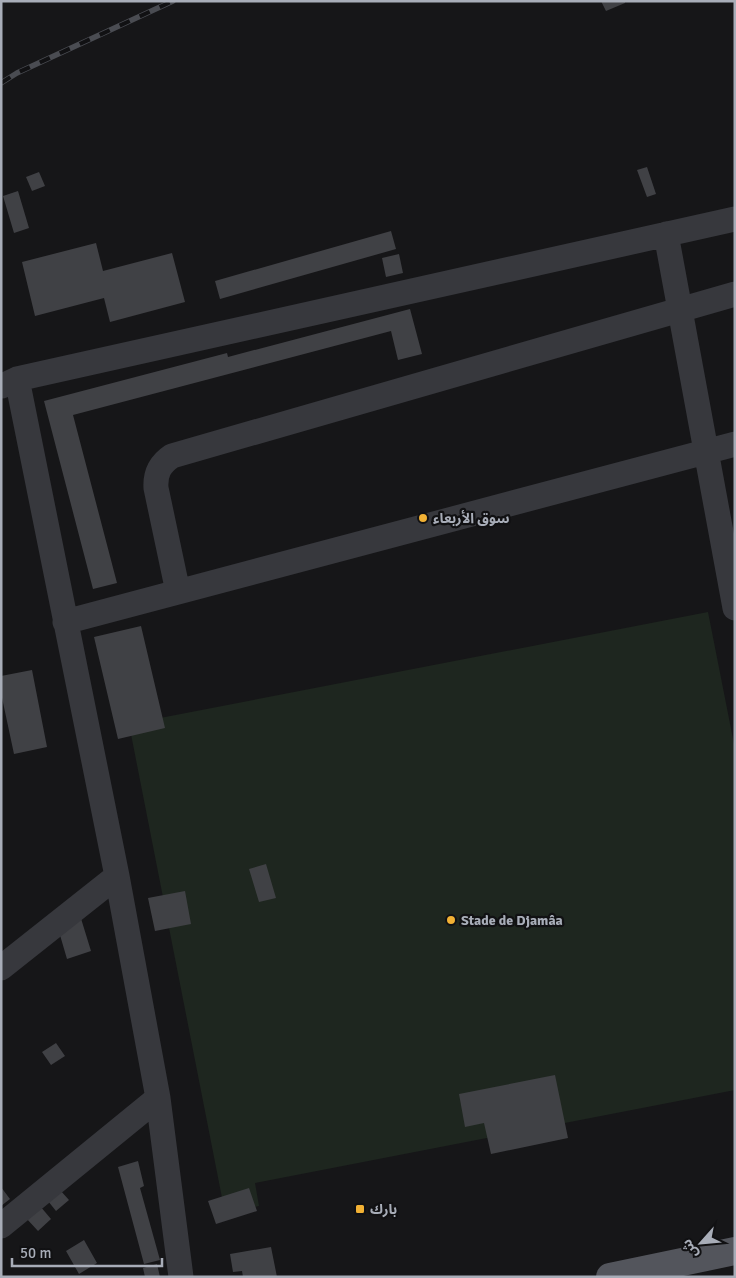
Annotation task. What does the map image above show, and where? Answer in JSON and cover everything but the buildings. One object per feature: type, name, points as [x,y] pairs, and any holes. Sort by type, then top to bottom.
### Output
[{"type":"main road","points":[[610,1277],[735,1251]]},
{"type":"street","points":[[181,1277],[158,1098],[116,876],[65,622],[9,383],[735,218]]},
{"type":"street","points":[[666,234],[735,608]]},
{"type":"street","points":[[178,592],[156,488],[157,473],[161,466],[172,456],[735,294]]},
{"type":"street","points":[[65,622],[735,444]]},
{"type":"street","points":[[1,968],[116,876]]},
{"type":"street","points":[[1,1226],[158,1098]]},
{"type":"shaded area","name":"Stade de Djamâa","points":[[708,612],[735,749],[735,1090],[255,1183],[259,1206],[225,1213],[129,724]]},
{"type":"railway","points":[[1,83],[17,73],[173,1]]},
{"type":"place","name":"سوق الأربعاء","points":[[423,518]]},
{"type":"place","name":"Stade de Djamâa","points":[[451,920]]},
{"type":"place","name":"بارك","points":[[360,1209]]}]
